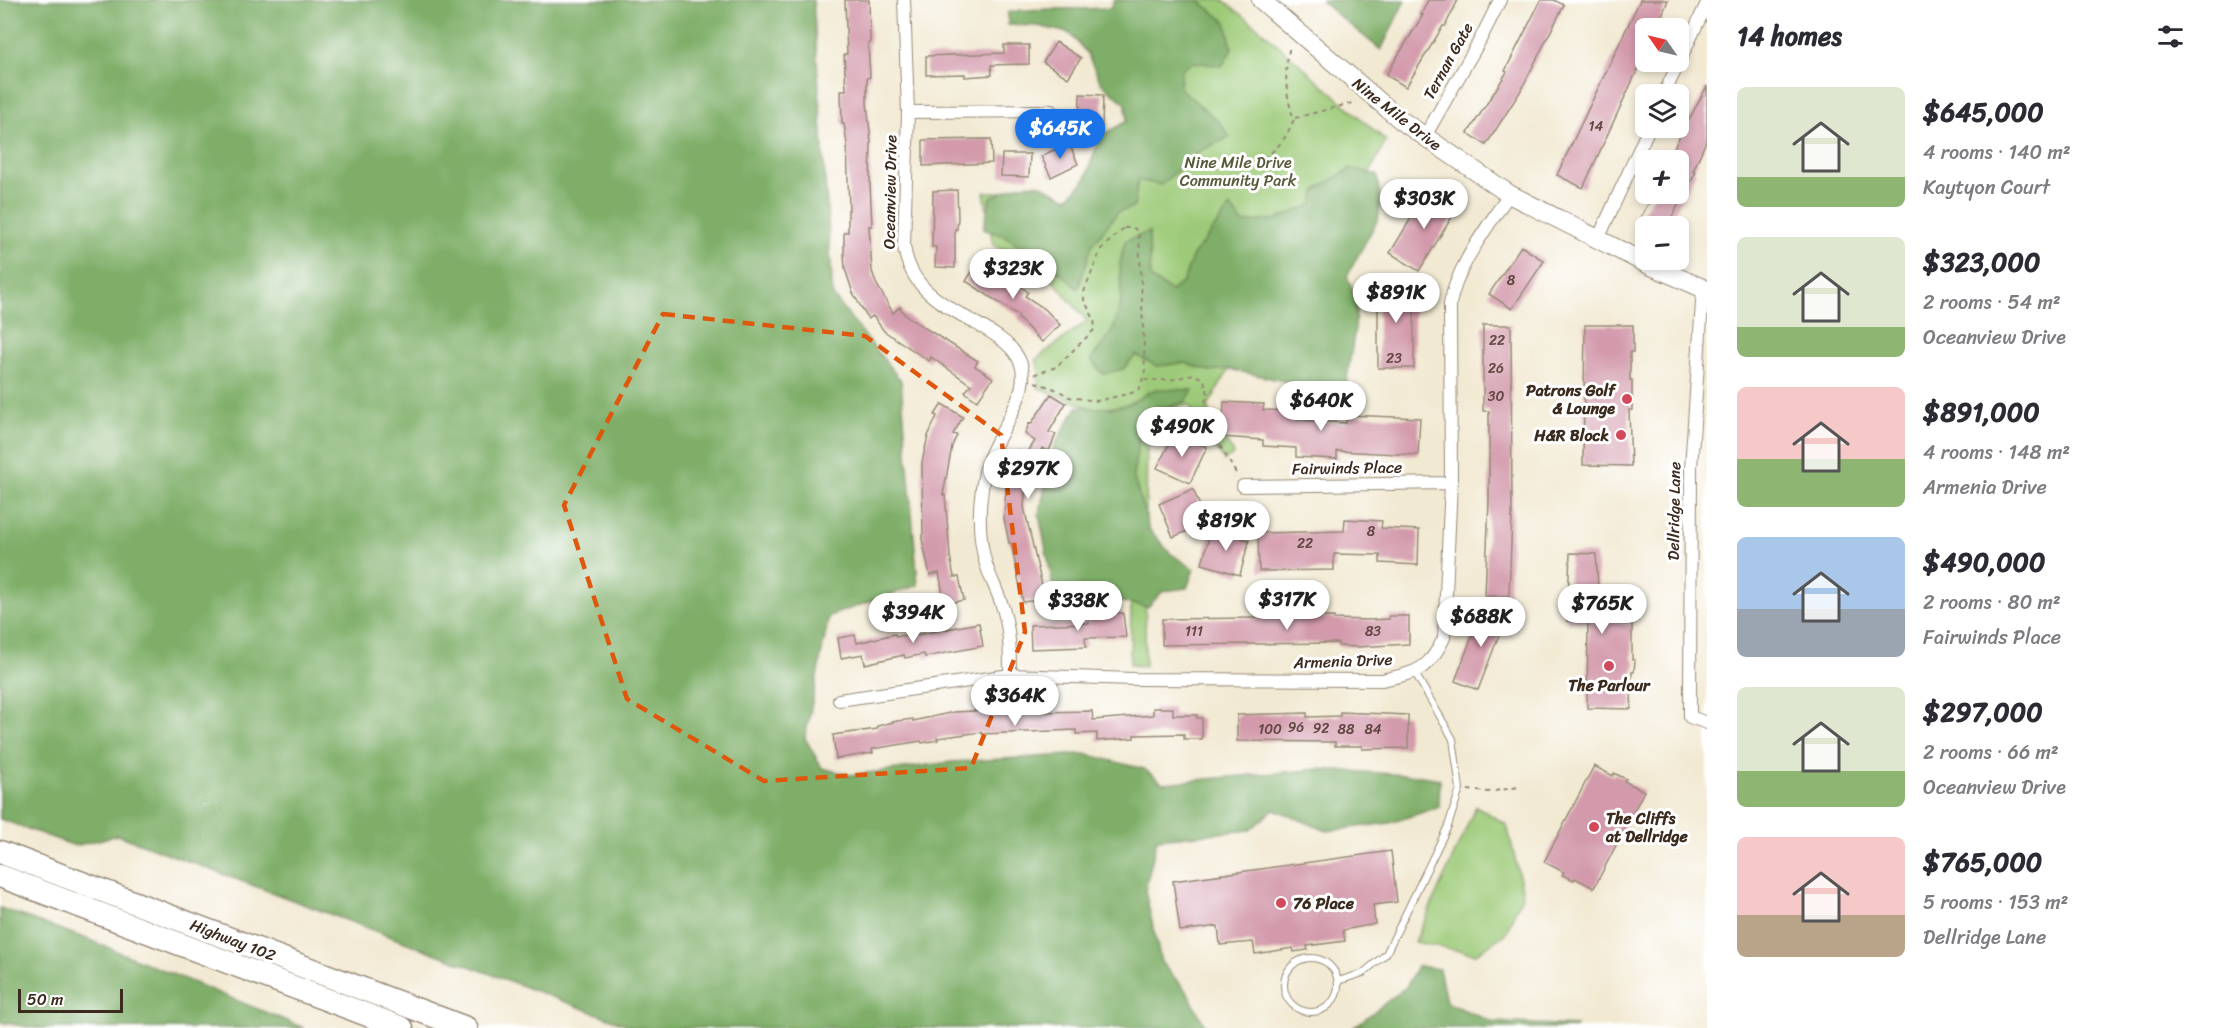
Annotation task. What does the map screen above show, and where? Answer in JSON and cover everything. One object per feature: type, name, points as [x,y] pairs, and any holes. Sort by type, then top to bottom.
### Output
[{"type":"highway","name":"Highway 102","points":[[0,852],[466,1028]]},
{"type":"highway","name":"Highway 102","points":[[0,876],[402,1028]]},
{"type":"street","name":"Oceanview Drive","points":[[904,0],[908,112],[904,246],[908,266],[918,284],[931,296],[992,333],[1012,348],[1021,363],[1024,378]]},
{"type":"street","name":"Nine Mile Drive","points":[[1261,0],[1424,138],[1509,194],[1649,266],[1705,289]]},
{"type":"street","name":"Ternan Gate","points":[[1424,138],[1500,0]]},
{"type":"street","points":[[1669,84],[1707,3]]},
{"type":"street","points":[[908,112],[1051,111]]},
{"type":"street","points":[[1598,239],[1644,138]]},
{"type":"street","name":"Armenia Drive","points":[[838,700],[1010,675],[1134,679],[1382,680],[1415,673],[1435,657],[1444,638],[1451,483],[1450,304],[1454,286],[1463,266],[1509,194]]},
{"type":"street","name":"Dellridge Lane","points":[[1705,289],[1691,468],[1690,717],[1707,723]]},
{"type":"street","points":[[1010,675],[1009,641],[1005,616],[985,561],[980,510],[989,460],[1020,394],[1024,378]]},
{"type":"street","name":"Fairwinds Place","points":[[1243,486],[1451,483]]},
{"type":"lane","points":[[1338,981],[1363,974],[1386,954],[1448,826],[1460,789],[1453,739],[1415,673]]},
{"type":"lane","points":[[1308,958],[1324,961],[1330,966],[1338,981],[1338,990],[1330,1005],[1314,1012],[1298,1009],[1286,996],[1284,988],[1287,972],[1293,965],[1308,958]]},
{"type":"path","points":[[1248,167],[1267,158],[1287,137],[1294,119],[1289,105],[1285,79],[1289,50],[1296,29]]},
{"type":"path","points":[[1294,119],[1374,97]]},
{"type":"path","points":[[1124,228],[1134,228],[1139,234],[1144,380],[1140,388],[1132,393],[1097,401],[1080,400],[1024,378],[1056,367],[1095,329],[1094,319],[1084,300],[1084,292],[1093,267],[1101,249],[1114,236],[1124,228]]},
{"type":"path","points":[[1144,380],[1170,380],[1194,374],[1203,380],[1208,394],[1201,412],[1243,486]]},
{"type":"path","points":[[1460,789],[1488,792],[1519,788]]},
{"type":"highlighted area","points":[[663,314],[865,336],[1001,435],[1025,632],[971,768],[764,781],[627,699],[564,505]]},
{"type":"green space","points":[[0,0],[813,0],[833,296],[901,381],[918,585],[829,616],[805,738],[822,768],[851,775],[952,762],[1085,754],[1144,769],[1163,783],[1319,769],[1421,776],[1440,779],[1439,807],[1390,823],[1327,831],[1274,809],[1250,830],[1157,839],[1145,891],[1161,962],[1188,993],[1206,1028],[635,1028],[118,835],[75,846],[0,819]]},
{"type":"green space","points":[[1114,0],[1198,0],[1226,22],[1232,49],[1222,66],[1193,62],[1181,70],[1180,88],[1219,122],[1230,137],[1198,152],[1161,185],[1138,180],[1134,207],[1118,212],[1092,245],[1078,289],[1063,275],[1005,236],[983,229],[991,197],[1019,185],[1039,184],[1068,198],[1085,180],[1100,136],[1127,121],[1126,104],[1101,83],[1087,53],[1069,33],[1038,26],[1008,25],[1008,12],[1111,8]]},
{"type":"green space","name":"Nine Mile Drive Community Park","points":[[1116,0],[1223,0],[1260,29],[1386,141],[1333,245],[1235,359],[1207,408],[1234,454],[1224,461],[1189,405],[1147,412],[1145,666],[1130,665],[1131,602],[1096,410],[1038,388],[1039,372],[1036,359],[1087,321],[1052,279],[993,245],[984,192],[1003,192],[1042,206],[1085,193],[1119,158],[1130,112]]},
{"type":"green space","points":[[1322,0],[1405,0],[1381,50]]},
{"type":"green space","points":[[1351,168],[1377,175],[1380,197],[1379,217],[1347,276],[1357,300],[1346,384],[1328,391],[1229,369],[1209,371],[1185,363],[1156,366],[1136,355],[1123,369],[1103,374],[1091,360],[1113,330],[1121,303],[1120,263],[1125,241],[1149,232],[1150,278],[1171,291],[1183,282],[1192,257],[1230,207],[1243,223],[1277,219],[1312,205],[1316,190]]},
{"type":"green space","points":[[1156,389],[1193,390],[1185,402],[1164,408],[1140,434],[1133,475],[1149,529],[1170,553],[1194,569],[1187,588],[1163,591],[1148,607],[1102,598],[1068,607],[1055,596],[1039,514],[1055,444],[1077,407],[1117,407],[1130,403]]},
{"type":"green space","points":[[1476,806],[1507,825],[1523,893],[1506,933],[1476,954],[1415,942]]},
{"type":"green space","points":[[0,908],[87,939],[304,1028],[35,1028],[0,1022]]},
{"type":"green space","points":[[1417,966],[1439,969],[1446,1002],[1492,1022],[1576,1026],[1575,1028],[1353,1028],[1406,987]]},
{"type":"building","points":[[845,0],[869,0],[870,77],[867,78],[867,103],[871,143],[872,226],[869,226],[872,271],[893,313],[900,307],[904,314],[978,361],[975,366],[993,378],[977,401],[965,392],[971,385],[931,357],[929,361],[884,331],[873,316],[868,319],[853,293],[845,269],[844,232],[848,232],[849,210],[847,144],[844,124],[842,124],[841,90],[846,90]]},
{"type":"building","points":[[1428,0],[1458,0],[1445,26],[1406,87],[1386,75],[1423,15],[1421,15]]},
{"type":"building","points":[[1541,0],[1554,0],[1564,5],[1520,92],[1486,145],[1468,133],[1507,72],[1505,71]]},
{"type":"building","points":[[1640,0],[1668,0],[1661,18],[1635,18],[1636,72],[1583,188],[1557,175]]},
{"type":"building","points":[[1056,42],[1081,58],[1068,78],[1043,62]]},
{"type":"building","points":[[1004,45],[1029,45],[1029,64],[991,65],[992,75],[965,77],[965,74],[926,75],[926,56],[1004,53]]},
{"type":"building","points":[[1707,86],[1707,139],[1689,185],[1689,150],[1673,150],[1679,138],[1689,138],[1689,120]]},
{"type":"building","points":[[1080,94],[1103,95],[1102,127],[1079,126]]},
{"type":"building","points":[[991,139],[992,163],[923,166],[923,140]]},
{"type":"building","points":[[1069,143],[1078,164],[1051,177],[1041,156]]},
{"type":"building","points":[[1002,154],[1030,154],[1029,177],[1001,176]]},
{"type":"building","points":[[957,190],[955,268],[935,267],[936,247],[932,247],[933,191]]},
{"type":"building","points":[[1428,190],[1458,207],[1419,271],[1390,253]]},
{"type":"building","points":[[1648,204],[1679,204],[1672,216],[1641,216]]},
{"type":"building","points":[[1521,246],[1544,261],[1512,309],[1489,294]]},
{"type":"building","points":[[979,261],[996,272],[998,269],[1011,278],[1028,292],[1025,296],[1045,309],[1060,325],[1042,342],[1018,318],[1019,316],[966,281]]},
{"type":"building","points":[[1378,280],[1414,280],[1414,368],[1378,368]]},
{"type":"building","points":[[1483,325],[1511,325],[1512,515],[1509,596],[1485,596],[1489,500],[1489,411],[1483,411]]},
{"type":"building","points":[[1585,325],[1633,325],[1633,352],[1630,352],[1632,410],[1629,410],[1631,466],[1583,465]]},
{"type":"building","points":[[1051,394],[1066,403],[1049,432],[1056,434],[1049,451],[1042,448],[1038,458],[1035,457],[1025,493],[1024,507],[1045,599],[1023,602],[1004,518],[1006,488],[1008,488],[1018,450],[1026,455],[1035,441],[1025,434],[1029,423],[1031,424]]},
{"type":"building","points":[[1224,402],[1264,404],[1263,410],[1298,411],[1298,420],[1346,423],[1347,415],[1420,418],[1418,455],[1337,451],[1337,459],[1296,457],[1296,448],[1263,446],[1263,440],[1222,437]]},
{"type":"building","points":[[942,404],[963,417],[953,434],[957,435],[952,446],[943,495],[945,495],[954,577],[959,577],[964,600],[945,604],[939,573],[930,575],[922,539],[922,462],[928,436],[937,416],[935,415]]},
{"type":"building","points":[[1175,432],[1207,447],[1190,483],[1157,468]]},
{"type":"building","points":[[1193,489],[1207,523],[1173,537],[1159,504]]},
{"type":"building","points":[[1345,519],[1382,521],[1381,528],[1419,530],[1418,565],[1380,563],[1380,555],[1334,554],[1334,570],[1259,571],[1258,533],[1344,531]]},
{"type":"building","points":[[1211,529],[1249,540],[1240,575],[1202,564]]},
{"type":"building","points":[[1570,553],[1596,554],[1598,587],[1622,588],[1621,624],[1632,625],[1632,660],[1635,660],[1634,672],[1632,672],[1631,709],[1587,708],[1588,622],[1567,621]]},
{"type":"building","points":[[1484,605],[1507,614],[1478,690],[1455,681]]},
{"type":"building","points":[[1123,613],[1126,637],[1085,638],[1086,647],[1031,649],[1030,625],[1089,623],[1088,614]]},
{"type":"building","points":[[1389,616],[1409,616],[1409,644],[1357,647],[1338,646],[1338,643],[1162,645],[1162,619],[1334,617],[1334,619],[1368,620],[1389,619]]},
{"type":"building","points":[[979,623],[983,646],[925,657],[924,654],[905,658],[904,655],[865,664],[863,654],[841,658],[838,638],[855,635],[857,643],[895,634],[896,637],[916,633],[916,635]]},
{"type":"building","points":[[1038,708],[1039,712],[1092,711],[1093,720],[1153,715],[1153,708],[1173,708],[1173,715],[1197,715],[1197,718],[1202,718],[1202,739],[1184,739],[1184,734],[1134,735],[1134,738],[1097,741],[1097,733],[1076,734],[1076,730],[982,734],[981,732],[872,749],[873,753],[836,759],[833,735],[877,729],[877,726],[897,721],[913,719],[913,721],[954,712]]},
{"type":"building","points":[[1340,712],[1408,715],[1408,748],[1362,749],[1362,746],[1335,746],[1335,742],[1237,741],[1237,715],[1307,713],[1307,717],[1340,716]]},
{"type":"building","name":"The Cliffs at Dellridge","points":[[1594,766],[1613,776],[1614,773],[1626,779],[1624,781],[1644,791],[1594,888],[1575,878],[1574,880],[1562,875],[1564,872],[1544,862]]},
{"type":"building","name":"76 Place","points":[[1391,851],[1397,902],[1373,905],[1375,924],[1343,930],[1345,941],[1307,946],[1308,950],[1294,952],[1293,948],[1255,954],[1253,942],[1220,945],[1218,926],[1180,931],[1173,881]]},
{"type":"place","name":"Patrons Golf & Lounge","points":[[1627,399]]},
{"type":"place","name":"H&R Block","points":[[1621,435]]},
{"type":"place","name":"The Parlour","points":[[1609,666]]},
{"type":"place","name":"The Cliffs at Dellridge","points":[[1594,827]]},
{"type":"place","name":"76 Place","points":[[1281,903]]}]
